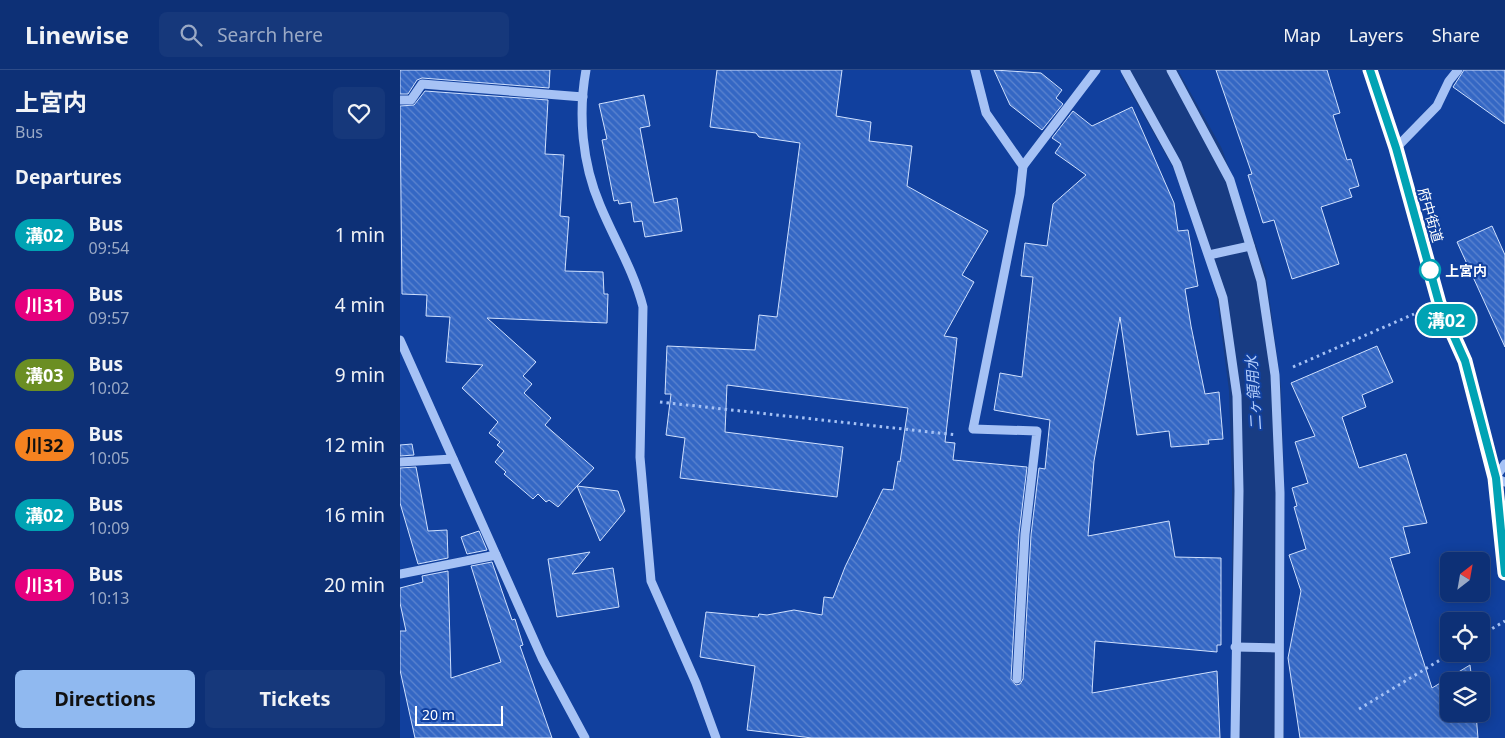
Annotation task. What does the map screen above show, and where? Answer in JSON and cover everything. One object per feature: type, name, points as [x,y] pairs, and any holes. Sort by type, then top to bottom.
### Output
[{"type":"highway","name":"府中街道","points":[[1370,70],[1396,148],[1439,303],[1465,361],[1500,480],[1505,572]]},
{"type":"street","points":[[586,70],[582,98],[584,158],[599,203],[638,288],[643,307],[640,457],[651,581],[696,683],[716,738]]},
{"type":"street","points":[[975,70],[986,113],[1023,166]]},
{"type":"street","points":[[1017,679],[1025,534],[1037,431],[973,430],[1020,194],[1023,166],[1096,70]]},
{"type":"street","points":[[1125,70],[1177,164],[1223,298],[1237,396],[1238,491],[1235,738]]},
{"type":"street","points":[[1170,70],[1230,180],[1246,247],[1261,281],[1275,375],[1280,494],[1279,738]]},
{"type":"street","points":[[1396,148],[1437,106],[1449,81],[1458,70]]},
{"type":"street","points":[[400,100],[411,100],[422,84],[582,98]]},
{"type":"street","points":[[1209,256],[1246,247]]},
{"type":"street","points":[[400,340],[542,658],[585,738]]},
{"type":"street","points":[[400,462],[453,459]]},
{"type":"street","points":[[1500,480],[1505,464]]},
{"type":"street","points":[[400,574],[496,554]]},
{"type":"street","points":[[1235,647],[1278,648]]},
{"type":"path","points":[[1295,366],[1414,314]]},
{"type":"path","points":[[642,400],[963,436],[973,430]]},
{"type":"path","points":[[1490,630],[1505,621]]},
{"type":"path","points":[[1359,708],[1440,660]]},
{"type":"building","points":[[400,70],[550,70],[549,88],[422,78],[417,80],[408,94],[400,94]]},
{"type":"building","points":[[717,70],[842,70],[836,116],[871,122],[869,141],[912,146],[907,186],[988,231],[962,275],[974,282],[944,336],[957,338],[945,442],[955,443],[953,460],[1027,467],[1019,534],[1011,679],[1016,685],[1020,684],[1023,679],[1031,535],[1039,468],[1045,469],[1050,420],[994,410],[1000,373],[1022,377],[1033,277],[1021,276],[1025,243],[1047,246],[1053,204],[1086,175],[1055,153],[1061,144],[1052,138],[1073,111],[1092,126],[1132,107],[1174,203],[1178,231],[1188,230],[1198,286],[1185,289],[1191,326],[1205,394],[1219,392],[1223,439],[1208,440],[1209,444],[1171,447],[1169,431],[1137,435],[1120,317],[1094,461],[1088,536],[1169,521],[1175,557],[1221,558],[1221,645],[1217,645],[1217,652],[1095,641],[1092,693],[1217,671],[1220,738],[812,738],[747,730],[755,666],[700,657],[706,612],[758,617],[759,614],[767,615],[794,610],[822,615],[824,597],[833,598],[845,567],[883,489],[893,490],[898,461],[900,462],[908,408],[727,385],[725,432],[843,447],[837,497],[680,478],[685,438],[666,435],[671,394],[665,394],[667,346],[755,350],[759,315],[777,317],[800,143],[759,137],[756,133],[710,127]]},
{"type":"building","points":[[994,70],[1041,73],[1062,90],[1056,98],[1063,104],[1042,130],[1010,105]]},
{"type":"building","points":[[1216,70],[1327,70],[1340,113],[1333,115],[1347,160],[1351,159],[1359,186],[1349,189],[1352,197],[1321,207],[1339,264],[1292,279],[1274,220],[1263,223],[1248,175],[1252,174]]},
{"type":"building","points":[[1464,70],[1505,70],[1505,124],[1453,87]]},
{"type":"building","points":[[425,91],[548,100],[545,154],[564,155],[560,216],[569,217],[565,271],[603,272],[604,294],[608,294],[607,323],[487,318],[536,362],[523,376],[532,384],[524,393],[551,418],[545,425],[594,468],[558,507],[549,500],[546,502],[538,494],[533,499],[504,474],[506,472],[495,462],[504,451],[497,445],[500,442],[489,433],[498,422],[462,388],[483,365],[446,362],[450,317],[426,316],[427,295],[402,294],[400,106],[414,105]]},
{"type":"building","points":[[644,95],[650,126],[640,128],[654,203],[677,198],[682,231],[645,237],[642,221],[634,222],[631,202],[619,204],[618,200],[614,201],[602,140],[607,139],[599,104]]},
{"type":"building","points":[[1492,226],[1505,255],[1505,347],[1457,242]]},
{"type":"building","points":[[1377,346],[1393,382],[1362,395],[1366,407],[1342,417],[1359,468],[1406,454],[1427,523],[1403,527],[1410,553],[1390,558],[1432,688],[1440,683],[1440,722],[1477,722],[1478,738],[1300,738],[1288,658],[1301,591],[1289,555],[1306,549],[1294,507],[1297,506],[1292,488],[1308,483],[1295,442],[1315,436],[1291,383]]},
{"type":"building","points":[[412,444],[414,455],[400,456],[400,445]]},
{"type":"building","points":[[416,467],[428,531],[447,530],[448,558],[418,564],[400,503],[400,468]]},
{"type":"building","points":[[577,486],[618,491],[625,511],[600,541]]},
{"type":"building","points":[[479,531],[487,550],[467,554],[461,537]]},
{"type":"building","points":[[590,552],[572,574],[613,568],[619,607],[557,617],[548,559]]},
{"type":"building","points":[[492,562],[512,620],[515,619],[523,645],[520,646],[552,738],[415,738],[400,670],[400,631],[406,631],[400,603],[400,588],[423,582],[422,576],[448,571],[451,678],[501,662],[471,566]]},
{"type":"building","points":[[1470,665],[1471,672],[1458,672]]},
{"type":"waterway","name":"二ヶ領用水","points":[[1148,70],[1198,159],[1241,281],[1255,389],[1258,480],[1258,738]]},
{"type":"bus line","name":"溝02","points":[[1370,70],[1396,148],[1439,303],[1465,361],[1496,478],[1505,573]]},
{"type":"place","name":"上宮内","points":[[1430,270]]}]
